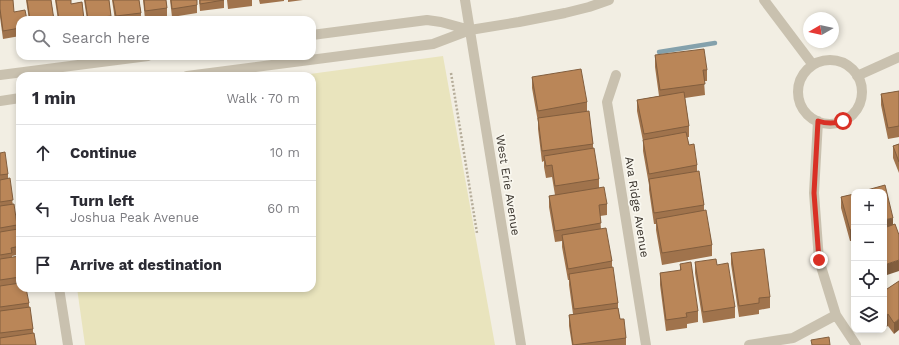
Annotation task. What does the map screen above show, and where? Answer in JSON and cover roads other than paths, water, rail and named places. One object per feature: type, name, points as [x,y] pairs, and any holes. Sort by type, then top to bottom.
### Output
[{"type":"street","name":"West Erie Avenue","points":[[465,0],[521,345]]},
{"type":"street","points":[[316,59],[433,44],[470,30],[519,22],[589,7],[609,0]]},
{"type":"street","points":[[764,0],[813,65]]},
{"type":"street","points":[[316,34],[427,20],[441,22],[470,30]]},
{"type":"street","points":[[857,76],[899,57]]},
{"type":"street","points":[[40,72],[121,60]]},
{"type":"street","points":[[218,72],[310,60]]},
{"type":"street","points":[[825,61],[838,61],[846,64],[857,76],[860,82],[862,97],[856,111],[843,121],[826,124],[818,121],[810,117],[800,103],[798,94],[802,77],[813,65],[825,61]]},
{"type":"street","points":[[0,75],[16,74]]},
{"type":"street","name":"Ava Ridge Avenue","points":[[616,75],[606,102],[646,345]]},
{"type":"street","points":[[0,101],[16,99]]},
{"type":"street","points":[[818,121],[814,193],[819,260],[836,314],[856,345]]},
{"type":"street","points":[[60,292],[68,345]]},
{"type":"street","points":[[749,345],[793,338],[836,314]]},
{"type":"waterway","points":[[659,52],[715,43]]}]
